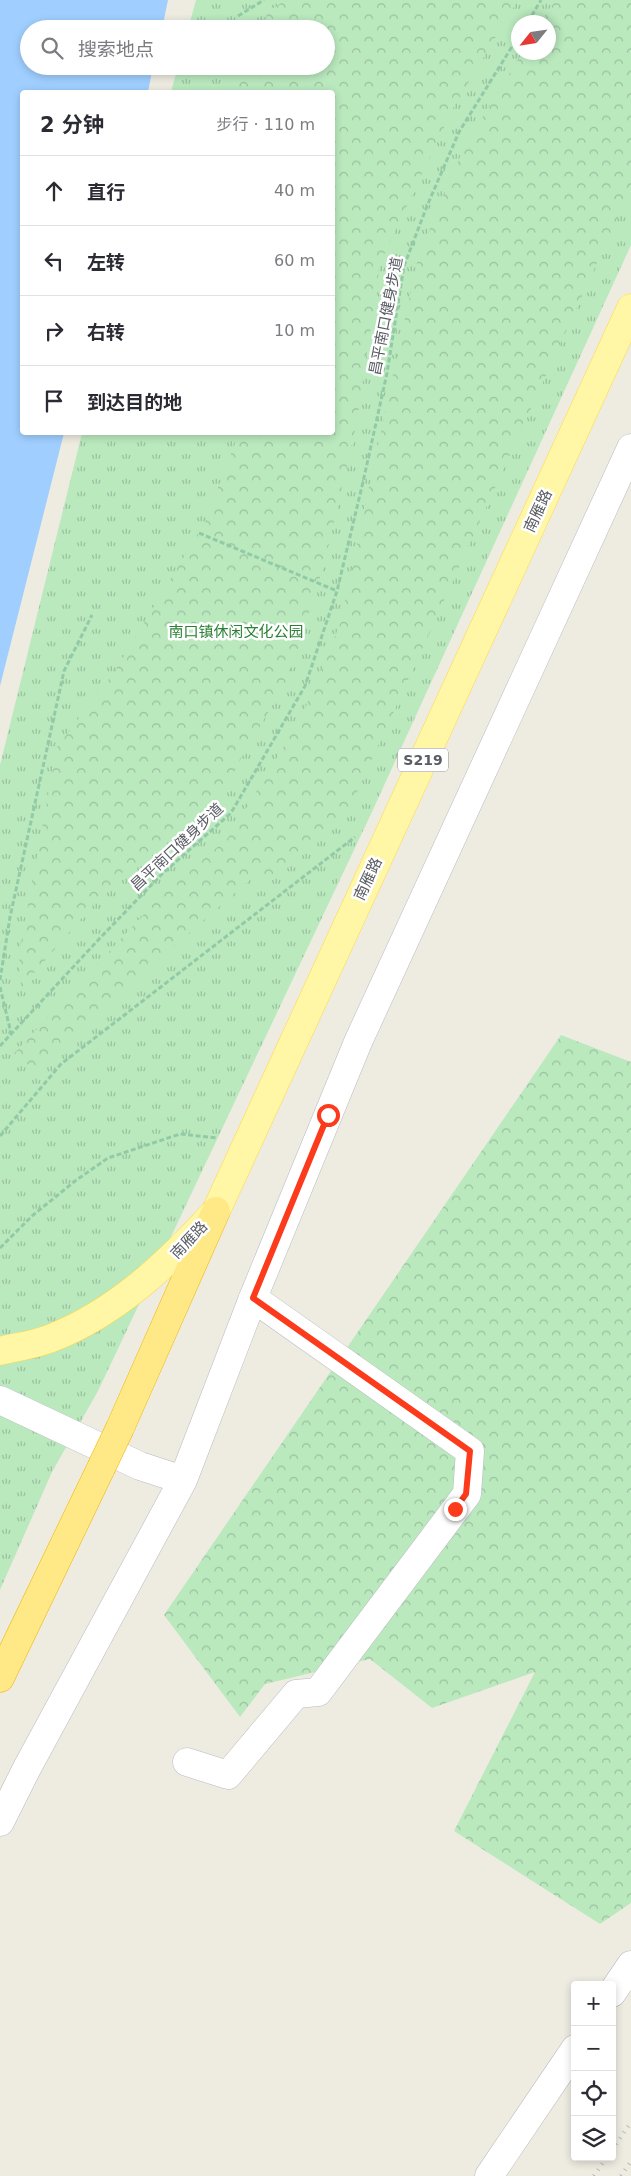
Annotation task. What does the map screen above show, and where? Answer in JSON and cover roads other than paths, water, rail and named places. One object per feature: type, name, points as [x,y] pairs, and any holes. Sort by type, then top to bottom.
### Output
[{"type":"highway","points":[[0,1678],[120,1428],[216,1211]]},
{"type":"main road","name":"南雁路","points":[[0,1351],[48,1339],[98,1315],[144,1282],[182,1248],[216,1211],[631,308]]},
{"type":"street","points":[[0,1822],[26,1768],[183,1480],[253,1298],[358,1042],[631,448]]},
{"type":"street","points":[[188,1762],[228,1775],[296,1694],[318,1692],[466,1494],[470,1451],[253,1298]]},
{"type":"street","points":[[0,1400],[140,1466],[183,1480]]},
{"type":"street","points":[[616,1987],[631,1965]]},
{"type":"street","points":[[489,2176],[571,2054]]},
{"type":"water","points":[[0,0],[168,0],[164,20],[20,20],[20,75],[151,75],[148,90],[20,90],[20,435],[63,435],[0,686]]},
{"type":"railway","points":[[616,2144],[631,2122]]},
{"type":"railway","points":[[594,2176],[604,2161]]},
{"type":"railway","points":[[621,2176],[631,2161]]},
{"type":"park label","name":"南口镇休闲文化公园","points":[[236,632]]}]
